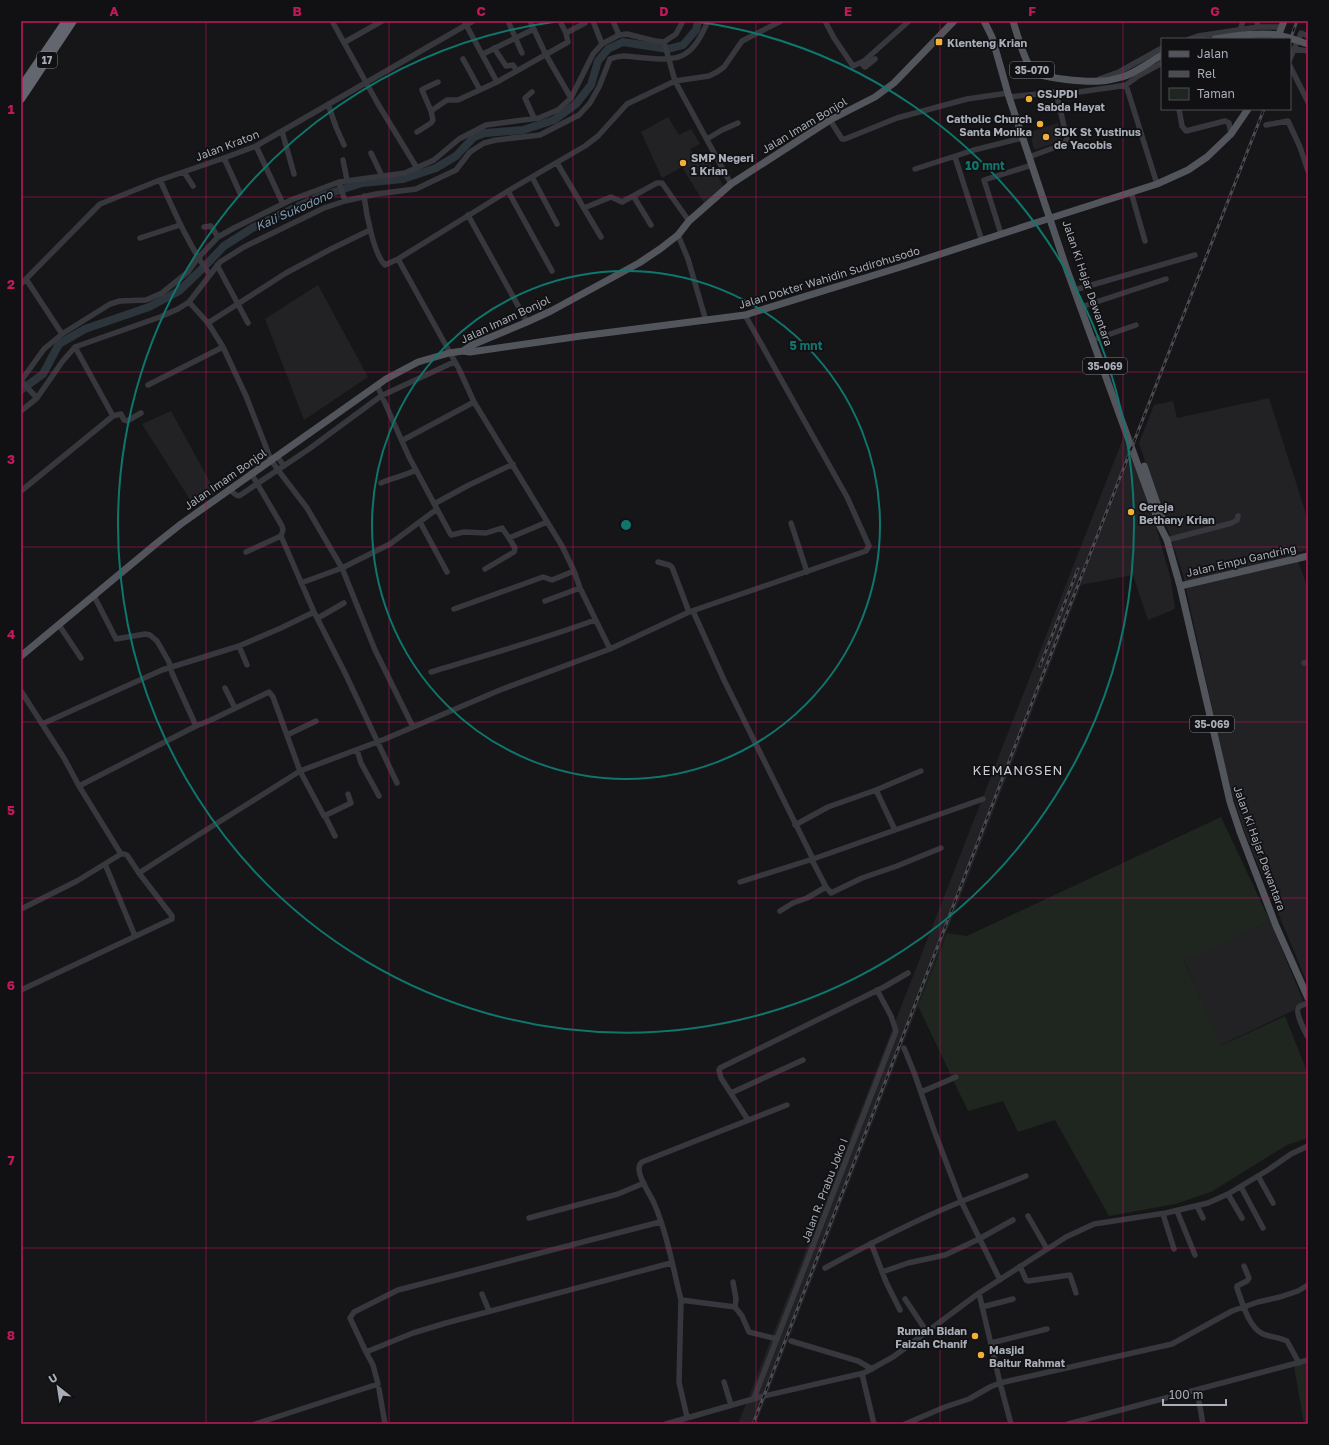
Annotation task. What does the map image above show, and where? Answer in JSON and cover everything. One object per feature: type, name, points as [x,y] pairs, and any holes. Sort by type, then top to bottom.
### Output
[{"type":"highway","name":"17","points":[[21,87],[66,21]]},
{"type":"highway","name":"17","points":[[21,98],[73,21]]},
{"type":"main road","name":"Jalan Imam Bonjol","points":[[21,656],[157,543],[229,489],[377,385],[418,362],[449,353],[463,351],[472,345],[551,311],[639,263],[660,249],[678,234],[689,221],[731,184],[830,120],[875,97],[894,83],[954,21]]},
{"type":"main road","name":"Jalan Ki Hajar Dewantara","points":[[984,21],[992,37],[1022,138],[1044,197],[1049,202],[1052,217],[1106,380],[1160,526],[1166,538]]},
{"type":"main road","name":"35-070","points":[[1013,21],[1025,56],[1033,71],[1047,76],[1101,81],[1113,79],[1133,72],[1161,56]]},
{"type":"main road","points":[[1223,38],[1262,34],[1277,35],[1287,38]]},
{"type":"main road","points":[[1291,39],[1308,44]]},
{"type":"main road","name":"Jalan Dokter Wahidin Sudirohusodo","points":[[463,351],[470,352],[745,315],[900,268],[1052,217],[1157,184],[1188,170],[1207,157],[1231,134],[1247,110]]},
{"type":"main road","name":"Jalan Ki Hajar Dewantara","points":[[1052,217],[1164,523],[1166,538],[1180,586],[1230,802],[1305,1003]]},
{"type":"main road","name":"Jalan Empu Gandring","points":[[1180,586],[1308,556]]},
{"type":"street","points":[[332,21],[417,168]]},
{"type":"street","points":[[344,42],[382,21]]},
{"type":"street","name":"Jalan Kraton","points":[[21,284],[100,204],[160,180],[256,146],[465,23],[473,21]]},
{"type":"street","points":[[508,21],[522,52]]},
{"type":"street","points":[[530,21],[546,55],[570,98]]},
{"type":"street","points":[[431,111],[447,100],[456,101],[497,82],[568,42],[566,33],[560,21]]},
{"type":"street","points":[[593,21],[602,44]]},
{"type":"street","points":[[613,21],[619,35]]},
{"type":"street","points":[[21,411],[36,396],[62,362],[76,347],[160,317],[178,309],[189,302],[217,265],[244,247],[273,231],[344,199],[416,189],[456,170],[470,152],[484,143],[496,140],[540,135],[579,115],[590,103],[612,58],[624,56],[668,58],[683,56],[691,51],[700,38],[708,21]]},
{"type":"street","points":[[364,196],[370,230],[384,265],[592,142],[625,105],[675,81],[709,76],[720,71],[742,41],[781,21]]},
{"type":"street","points":[[825,21],[852,66],[862,64],[909,21]]},
{"type":"street","points":[[1240,30],[1243,21]]},
{"type":"street","points":[[465,23],[497,82]]},
{"type":"street","points":[[566,33],[585,23]]},
{"type":"street","points":[[36,396],[22,382],[44,349],[62,334],[110,304],[120,301],[142,301],[153,298],[162,293],[188,272],[218,237],[283,204],[347,180],[405,173],[417,168],[434,160],[458,139],[486,125],[534,118],[558,110],[570,98],[593,54],[602,44],[619,35],[633,35],[664,43],[676,34],[680,23]]},
{"type":"street","points":[[1198,38],[1240,30],[1258,24],[1280,30]]},
{"type":"street","points":[[482,54],[534,29]]},
{"type":"street","points":[[1291,56],[1301,33],[1308,36]]},
{"type":"street","points":[[664,43],[675,81],[731,184]]},
{"type":"street","points":[[494,48],[506,66],[513,65],[517,71]]},
{"type":"street","points":[[1294,48],[1308,51]]},
{"type":"street","points":[[1083,80],[1110,76],[1161,49]]},
{"type":"street","points":[[463,59],[480,90]]},
{"type":"street","points":[[862,64],[865,67],[875,59]]},
{"type":"street","points":[[830,120],[844,139],[897,118],[968,99],[1008,95],[1079,92],[1126,85],[1138,76],[1161,64]]},
{"type":"street","points":[[1291,68],[1308,102]]},
{"type":"street","points":[[417,132],[433,120],[431,111],[422,90],[438,82]]},
{"type":"street","points":[[1126,85],[1157,184]]},
{"type":"street","points":[[532,92],[525,98],[534,118]]},
{"type":"street","points":[[1029,156],[1064,144],[1067,140],[1056,92]]},
{"type":"street","points":[[328,104],[344,145]]},
{"type":"street","points":[[1179,110],[1182,126],[1186,131],[1192,131],[1225,121],[1229,123],[1231,134]]},
{"type":"street","points":[[1266,125],[1288,121],[1295,135],[1308,171]]},
{"type":"street","points":[[707,140],[722,130],[738,123]]},
{"type":"street","points":[[282,131],[294,174]]},
{"type":"street","points":[[915,169],[974,150],[1022,138]]},
{"type":"street","points":[[256,146],[283,204]]},
{"type":"street","points":[[371,153],[382,176]]},
{"type":"street","points":[[955,157],[982,241]]},
{"type":"street","points":[[224,158],[240,193]]},
{"type":"street","points":[[343,160],[347,180]]},
{"type":"street","points":[[557,163],[601,236]]},
{"type":"street","points":[[1002,234],[984,180],[1032,165]]},
{"type":"street","points":[[184,172],[193,186]]},
{"type":"street","points":[[532,177],[557,224]]},
{"type":"street","points":[[160,180],[180,225],[199,260],[209,274]]},
{"type":"street","points":[[339,183],[344,199]]},
{"type":"street","points":[[584,208],[611,197],[620,202],[634,197],[657,183],[662,183],[689,221]]},
{"type":"street","points":[[508,191],[552,270]]},
{"type":"street","points":[[1131,192],[1145,241]]},
{"type":"street","points":[[634,197],[651,225]]},
{"type":"street","points":[[468,215],[527,322]]},
{"type":"street","points":[[140,238],[180,225]]},
{"type":"street","points":[[204,227],[210,226],[218,237]]},
{"type":"street","points":[[208,324],[286,273],[370,230]]},
{"type":"street","points":[[678,234],[688,259],[706,321]]},
{"type":"street","points":[[1078,289],[1195,255]]},
{"type":"street","points":[[398,258],[474,402],[562,546],[580,588],[610,649]]},
{"type":"street","points":[[217,265],[248,323]]},
{"type":"street","points":[[26,279],[62,334]]},
{"type":"street","points":[[1084,306],[1166,279]]},
{"type":"street","points":[[189,302],[208,324],[223,347],[274,458],[278,470],[307,508],[342,568],[375,650],[413,727]]},
{"type":"street","points":[[139,873],[300,772],[377,742],[500,690],[610,649],[691,611],[866,551],[869,546],[847,497],[745,315]]},
{"type":"street","points":[[1096,339],[1136,325]]},
{"type":"street","points":[[76,347],[112,416]]},
{"type":"street","points":[[148,386],[223,347]]},
{"type":"street","points":[[229,489],[236,496],[240,496],[381,396],[454,362]]},
{"type":"street","points":[[377,385],[416,470],[451,535],[464,532],[486,533],[502,528],[509,538],[514,548],[514,552],[485,569]]},
{"type":"street","points":[[403,440],[474,402]]},
{"type":"street","points":[[21,491],[112,416],[121,414],[126,421],[141,413]]},
{"type":"street","points":[[274,458],[284,466]]},
{"type":"street","points":[[302,583],[342,568],[390,544],[420,522],[436,506],[513,464]]},
{"type":"street","points":[[381,483],[395,477],[401,477],[416,470]]},
{"type":"street","points":[[251,474],[282,526],[283,530],[281,536],[314,612],[397,783]]},
{"type":"street","points":[[1166,538],[1232,523],[1237,520],[1238,516]]},
{"type":"street","points":[[420,522],[446,572]]},
{"type":"street","points":[[509,538],[548,522]]},
{"type":"street","points":[[791,523],[807,572]]},
{"type":"street","points":[[246,552],[281,536]]},
{"type":"street","points":[[658,562],[672,567],[727,687],[812,860],[830,893],[856,880],[898,866],[941,848]]},
{"type":"street","points":[[454,609],[543,577],[551,581],[574,571]]},
{"type":"street","points":[[546,602],[580,588]]},
{"type":"street","points":[[94,596],[116,640],[142,634],[150,635],[157,641],[169,662],[196,726]]},
{"type":"street","points":[[318,618],[344,603]]},
{"type":"street","points":[[42,724],[170,667],[239,646],[314,612]]},
{"type":"street","points":[[431,672],[553,635],[595,620]]},
{"type":"street","points":[[59,625],[81,658]]},
{"type":"street","points":[[239,646],[246,665]]},
{"type":"street","points":[[224,688],[234,708]]},
{"type":"street","points":[[21,691],[64,758],[79,786],[121,854],[127,856],[172,918],[169,921],[21,990]]},
{"type":"street","points":[[79,786],[196,726],[269,692],[273,697],[300,772],[335,836]]},
{"type":"street","points":[[287,735],[316,721]]},
{"type":"street","points":[[357,750],[361,763],[379,796]]},
{"type":"street","points":[[795,825],[828,807],[876,790],[921,771]]},
{"type":"street","points":[[876,790],[895,830]]},
{"type":"street","points":[[325,816],[351,803],[348,794]]},
{"type":"street","points":[[740,882],[812,860],[983,799]]},
{"type":"street","points":[[21,909],[76,881],[121,854]]},
{"type":"street","points":[[105,864],[135,936]]},
{"type":"street","points":[[780,910],[807,898],[826,887]]},
{"type":"street","points":[[748,1120],[721,1078],[720,1068],[908,973]]},
{"type":"street","name":"Jalan R. Prabu Joko I","points":[[754,1398],[896,1031],[891,1016],[877,990]]},
{"type":"street","points":[[1305,1003],[1298,1014],[1308,1037]]},
{"type":"street","points":[[904,1048],[961,1201],[1000,1280]]},
{"type":"street","points":[[732,1093],[803,1060]]},
{"type":"street","points":[[921,1092],[956,1078]]},
{"type":"street","points":[[687,1417],[679,1382],[681,1300],[671,1263],[666,1236],[654,1203],[638,1170],[638,1165],[787,1105]]},
{"type":"street","points":[[666,1424],[754,1398],[867,1372],[893,1357],[927,1332],[981,1300],[1000,1280],[1022,1270],[1047,1249],[1066,1237],[1089,1226],[1163,1214],[1197,1206],[1228,1194],[1241,1187],[1291,1154],[1308,1146]]},
{"type":"street","points":[[825,1268],[871,1243],[961,1201],[1026,1176]]},
{"type":"street","points":[[1258,1176],[1273,1202]]},
{"type":"street","points":[[529,1218],[618,1194],[644,1184]]},
{"type":"street","points":[[1241,1187],[1263,1228]]},
{"type":"street","points":[[1228,1194],[1242,1218]]},
{"type":"street","points":[[1197,1206],[1203,1218]]},
{"type":"street","points":[[1177,1211],[1195,1255]]},
{"type":"street","points":[[1163,1214],[1174,1249]]},
{"type":"street","points":[[1028,1216],[1047,1249]]},
{"type":"street","points":[[882,1272],[908,1263],[946,1255],[1013,1220]]},
{"type":"street","points":[[255,1424],[378,1384],[375,1370],[350,1316],[354,1312],[394,1291],[660,1222]]},
{"type":"street","points":[[871,1243],[882,1272],[900,1310]]},
{"type":"street","points":[[366,1352],[413,1333],[489,1311],[671,1263]]},
{"type":"street","points":[[1244,1266],[1249,1278],[1237,1287],[1255,1329],[1264,1334],[1287,1341],[1299,1363]]},
{"type":"street","points":[[1022,1270],[1026,1280],[1028,1281],[1070,1274],[1076,1294]]},
{"type":"street","points":[[733,1282],[736,1299],[735,1307]]},
{"type":"street","points":[[905,1424],[945,1407],[969,1399],[1000,1383],[1172,1344],[1216,1319],[1244,1306],[1280,1297],[1298,1291],[1308,1285]]},
{"type":"street","points":[[482,1294],[489,1311]]},
{"type":"street","points":[[905,1299],[927,1332]]},
{"type":"street","points":[[981,1300],[1013,1299]]},
{"type":"street","points":[[681,1300],[735,1307],[742,1316],[749,1332],[777,1339]]},
{"type":"street","points":[[981,1300],[1011,1424]]},
{"type":"street","points":[[991,1343],[1047,1328]]},
{"type":"street","points":[[791,1340],[858,1361],[867,1372],[874,1424]]},
{"type":"street","points":[[1068,1424],[1308,1360]]},
{"type":"street","points":[[724,1382],[731,1405]]},
{"type":"street","points":[[379,1389],[385,1424]]},
{"type":"street","points":[[1197,1390],[1203,1424]]},
{"type":"shaded area","name":"SMP Negeri 1 Krian","points":[[668,117],[679,135],[691,129],[700,144],[690,149],[696,159],[705,154],[724,187],[704,203],[682,167],[662,178],[641,132]]},
{"type":"shaded area","name":"SDK St Yustinus de Yacobis","points":[[1058,123],[1062,141],[1034,150],[1030,132]]},
{"type":"shaded area","points":[[318,285],[368,377],[304,420],[265,319]]},
{"type":"shaded area","points":[[1269,398],[1308,520],[1308,550],[1295,553],[1308,589],[1308,985],[1244,831],[1227,776],[1183,575],[1139,443],[1154,405],[1173,401],[1177,418]]},
{"type":"shaded area","points":[[171,411],[216,493],[194,506],[142,424]]},
{"type":"shaded area","points":[[1124,436],[1157,530],[1171,580],[1175,609],[1148,620],[1133,575],[1081,585],[756,1424],[738,1424]]},
{"type":"shaded area","points":[[1270,921],[1305,1005],[1221,1045],[1184,960]]},
{"type":"green space","points":[[1221,817],[1270,921],[1184,961],[1222,1045],[1285,1016],[1308,1074],[1308,1138],[1287,1145],[1211,1192],[1175,1204],[1109,1216],[1055,1120],[1018,1132],[1003,1101],[968,1111],[918,1006],[947,933],[967,936]]},
{"type":"green space","points":[[1308,1363],[1308,1424],[1304,1424],[1294,1366]]},
{"type":"waterway","name":"Kali Sukodono","points":[[21,390],[43,374],[59,344],[85,329],[149,307],[179,291],[224,246],[254,227],[318,197],[362,183],[403,179],[436,168],[456,156],[474,137],[485,133],[523,130],[554,120],[576,104],[591,85],[598,61],[608,49],[623,42],[668,49],[683,45],[696,30],[698,21]]},
{"type":"railway","points":[[1291,38],[1297,21]]},
{"type":"railway","points":[[753,1424],[1010,759],[1264,110]]},
{"type":"railway","points":[[1040,666],[1078,569]]},
{"type":"place","name":"Klenteng Krian","points":[[939,42]]},
{"type":"place","name":"GSJPDI Sabda Hayat","points":[[1029,99]]},
{"type":"place","name":"Catholic Church Santa Monika","points":[[1040,124]]},
{"type":"place","name":"SDK St Yustinus de Yacobis","points":[[1046,137]]},
{"type":"place","name":"SMP Negeri 1 Krian","points":[[683,163]]},
{"type":"place","name":"Gereja Bethany Krian","points":[[1131,512]]},
{"type":"place","name":"Rumah Bidan Faizah Chanif","points":[[975,1336]]},
{"type":"place","name":"Masjid Baitur Rahmat","points":[[981,1355]]},
{"type":"district","name":"KEMANGSEN","points":[[1018,770]]}]
